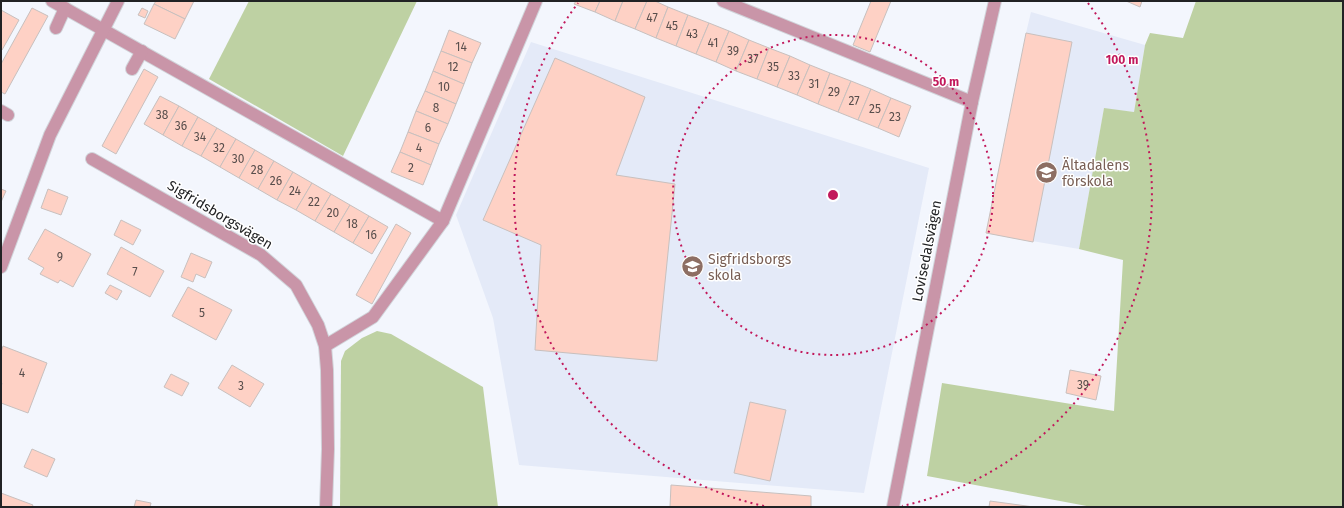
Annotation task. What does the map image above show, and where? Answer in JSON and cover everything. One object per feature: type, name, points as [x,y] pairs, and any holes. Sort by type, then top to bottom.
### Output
[{"type":"street","points":[[52,1],[443,221]]},
{"type":"street","points":[[1,266],[50,134],[118,1]]},
{"type":"street","points":[[325,346],[373,317],[443,221],[536,1]]},
{"type":"street","points":[[723,1],[972,102]]},
{"type":"street","name":"Lovisedalsvägen","points":[[893,507],[972,102],[995,1]]},
{"type":"street","points":[[56,28],[65,8]]},
{"type":"street","points":[[132,69],[142,51]]},
{"type":"street","name":"Sigfridsborgsvägen","points":[[92,159],[261,255],[296,285],[318,325],[325,346],[327,370],[328,449],[326,507]]},
{"type":"shaded area","name":"Ältadalens förskola","points":[[1031,12],[1145,45],[1134,112],[1104,109],[1079,249],[986,233]]},
{"type":"shaded area","name":"Sigfridsborgs skola","points":[[531,42],[929,168],[864,493],[519,465],[493,318],[456,215]]},
{"type":"green space","points":[[249,1],[417,1],[343,156],[209,79]]},
{"type":"green space","points":[[1196,1],[1343,1],[1343,507],[1092,507],[927,476],[942,383],[1114,411],[1123,260],[1079,249],[1104,108],[1134,112],[1145,45],[1150,33],[1183,38]]},
{"type":"green space","points":[[377,331],[391,334],[483,387],[498,507],[340,507],[341,361],[345,351],[362,338]]},
{"type":"building","points":[[156,1],[194,1],[185,19],[154,4]]},
{"type":"building","points":[[576,1],[600,1],[595,12],[574,4]]},
{"type":"building","points":[[600,1],[623,1],[615,21],[595,12]]},
{"type":"building","points":[[623,1],[647,1],[635,29],[615,21]]},
{"type":"building","points":[[647,1],[655,1],[668,7],[656,38],[635,29]]},
{"type":"building","points":[[871,1],[891,1],[870,52],[853,45]]},
{"type":"building","points":[[1126,1],[1142,1],[1140,7]]},
{"type":"building","points":[[154,4],[185,19],[175,39],[144,24]]},
{"type":"building","points":[[668,7],[688,15],[676,46],[656,38]]},
{"type":"building","points":[[32,8],[48,16],[5,94],[1,92],[1,64]]},
{"type":"building","points":[[142,8],[148,11],[145,18],[138,15]]},
{"type":"building","points":[[1,10],[19,20],[2,50],[1,49]]},
{"type":"building","points":[[688,15],[709,23],[696,54],[676,46]]},
{"type":"building","points":[[709,23],[729,31],[716,62],[696,54]]},
{"type":"building","points":[[449,30],[481,43],[472,63],[441,51]]},
{"type":"building","points":[[729,31],[749,40],[736,71],[716,62]]},
{"type":"building","points":[[1026,33],[1072,42],[1033,242],[986,233]]},
{"type":"building","points":[[749,40],[769,48],[757,79],[736,71]]},
{"type":"building","points":[[769,48],[790,56],[777,87],[757,79]]},
{"type":"building","points":[[441,51],[472,63],[464,84],[433,71]]},
{"type":"building","points":[[790,56],[810,65],[797,95],[777,87]]},
{"type":"building","points":[[555,58],[645,97],[616,175],[675,184],[657,361],[535,350],[541,245],[483,220]]},
{"type":"building","points":[[810,65],[830,73],[818,104],[797,95]]},
{"type":"building","points":[[144,69],[158,77],[116,154],[102,146]]},
{"type":"building","points":[[433,71],[464,84],[456,104],[425,91]]},
{"type":"building","points":[[830,73],[851,81],[838,112],[818,104]]},
{"type":"building","points":[[851,81],[871,89],[858,120],[838,112]]},
{"type":"building","points":[[871,89],[891,98],[878,128],[858,120]]},
{"type":"building","points":[[425,91],[456,104],[448,124],[416,111]]},
{"type":"building","points":[[160,96],[179,106],[163,135],[144,124]]},
{"type":"building","points":[[891,98],[911,106],[899,137],[878,128]]},
{"type":"building","points":[[179,106],[198,117],[182,146],[163,135]]},
{"type":"building","points":[[416,111],[448,124],[439,144],[408,132]]},
{"type":"building","points":[[198,117],[217,128],[201,156],[182,146]]},
{"type":"building","points":[[217,128],[236,139],[220,167],[201,156]]},
{"type":"building","points":[[408,132],[439,144],[431,165],[400,152]]},
{"type":"building","points":[[236,139],[255,150],[239,178],[220,167]]},
{"type":"building","points":[[255,150],[274,161],[258,189],[239,178]]},
{"type":"building","points":[[400,152],[431,165],[423,185],[391,172]]},
{"type":"building","points":[[274,161],[293,172],[277,200],[258,189]]},
{"type":"building","points":[[293,172],[312,183],[296,210],[277,200]]},
{"type":"building","points":[[312,183],[331,194],[315,221],[296,210]]},
{"type":"building","points":[[1,189],[6,191],[1,202]]},
{"type":"building","points":[[48,189],[68,197],[61,215],[41,208]]},
{"type":"building","points":[[331,194],[350,205],[334,232],[315,221]]},
{"type":"building","points":[[350,205],[369,216],[353,243],[334,232]]},
{"type":"building","points":[[369,216],[388,227],[372,254],[353,243]]},
{"type":"building","points":[[121,220],[141,230],[133,245],[114,235]]},
{"type":"building","points":[[396,224],[411,233],[372,304],[356,295]]},
{"type":"building","points":[[45,229],[91,254],[73,287],[60,280],[58,283],[40,274],[44,268],[28,259]]},
{"type":"building","points":[[121,247],[164,271],[150,297],[107,274]]},
{"type":"building","points":[[191,253],[212,262],[205,278],[196,274],[193,282],[181,277]]},
{"type":"building","points":[[110,285],[122,291],[117,300],[105,293]]},
{"type":"building","points":[[188,287],[232,310],[216,340],[172,316]]},
{"type":"building","points":[[3,346],[47,363],[28,413],[1,403],[1,352]]},
{"type":"building","points":[[232,365],[264,384],[250,407],[218,388]]},
{"type":"building","points":[[1070,370],[1101,376],[1096,400],[1066,393]]},
{"type":"building","points":[[171,374],[189,383],[182,396],[164,387]]},
{"type":"building","points":[[750,402],[786,410],[770,481],[734,473]]},
{"type":"building","points":[[32,449],[55,459],[47,477],[24,467]]},
{"type":"building","points":[[671,485],[811,496],[811,507],[670,507]]},
{"type":"building","points":[[1,493],[33,505],[32,507],[1,507]]},
{"type":"building","points":[[136,500],[151,503],[150,507],[134,507]]},
{"type":"building","points":[[990,501],[1034,507],[989,507]]},
{"type":"place","name":"Ältadalens förskola","points":[[1046,173]]},
{"type":"place","name":"Sigfridsborgs skola","points":[[692,267]]}]
